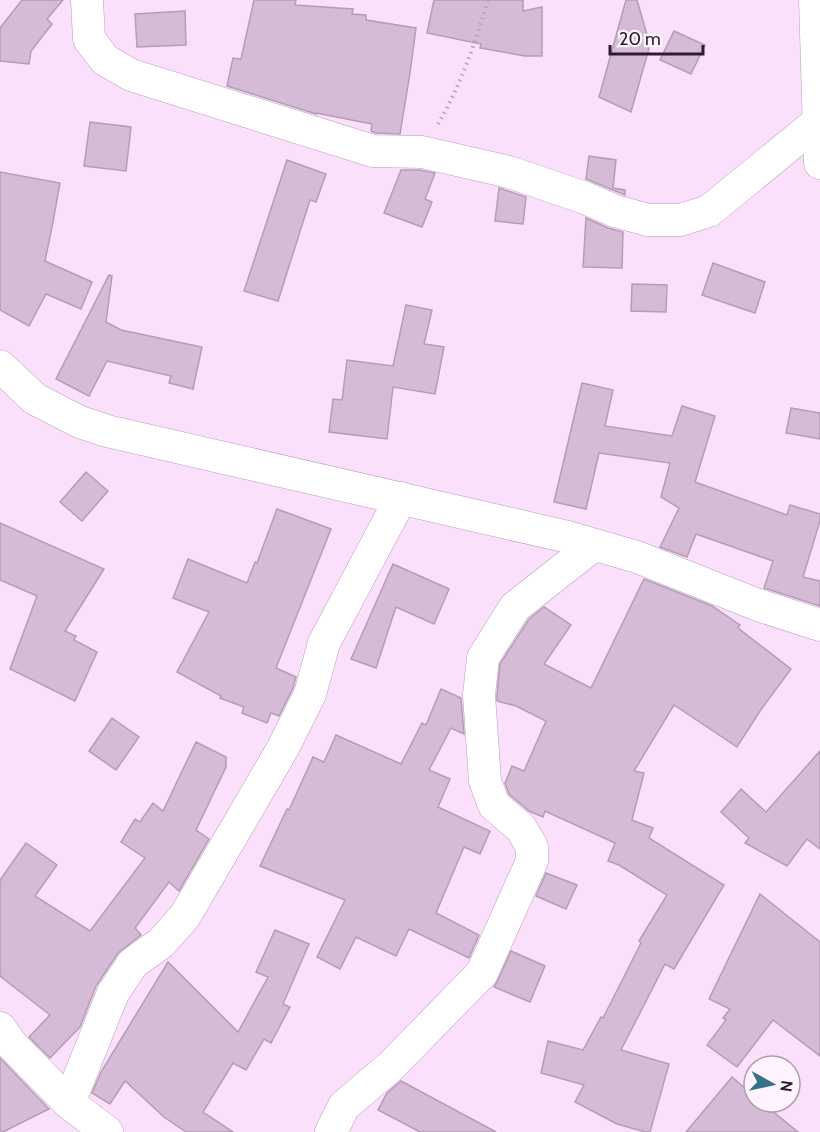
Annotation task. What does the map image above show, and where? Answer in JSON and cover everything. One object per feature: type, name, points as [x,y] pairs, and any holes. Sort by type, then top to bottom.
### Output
[{"type":"street","points":[[87,0],[89,39],[105,60],[131,75],[373,151],[423,152],[508,172],[585,198],[615,211],[648,220],[680,220],[710,211],[819,121]]},
{"type":"street","points":[[815,0],[820,163]]},
{"type":"street","points":[[0,366],[35,399],[80,422],[107,431],[568,537],[637,557],[758,605],[820,625]]},
{"type":"street","points":[[69,1103],[112,993],[133,963],[161,943],[185,916],[283,748],[310,694],[324,643],[401,498]]},
{"type":"street","points":[[331,1132],[344,1106],[391,1066],[482,973],[528,871],[532,861],[532,848],[521,828],[494,805],[485,781],[479,695],[483,658],[515,607],[594,545]]},
{"type":"street","points":[[0,1028],[12,1045],[69,1103],[107,1132]]},
{"type":"path","points":[[423,152],[450,104],[473,47],[488,0]]},
{"type":"building","points":[[22,0],[63,0],[47,19],[52,24],[31,51],[29,64],[0,61],[0,28]]},
{"type":"building","points":[[254,0],[296,0],[295,5],[353,9],[352,14],[366,15],[366,20],[416,28],[400,134],[376,133],[371,131],[372,124],[316,114],[227,86],[233,58],[241,59]]},
{"type":"building","points":[[434,0],[523,0],[523,11],[542,7],[542,56],[525,56],[480,48],[481,44],[427,33]]},
{"type":"building","points":[[626,0],[637,0],[650,45],[631,112],[599,97]]},
{"type":"building","points":[[185,11],[186,45],[137,47],[135,14]]},
{"type":"building","points":[[674,31],[705,45],[691,74],[660,60]]},
{"type":"building","points":[[90,122],[131,127],[126,171],[84,166]]},
{"type":"building","points":[[589,156],[616,160],[613,188],[625,190],[625,195],[586,179]]},
{"type":"building","points":[[287,160],[326,174],[316,202],[310,200],[278,301],[244,291]]},
{"type":"building","points":[[401,170],[435,173],[425,199],[432,202],[422,227],[384,213]]},
{"type":"building","points":[[0,172],[60,183],[45,261],[92,282],[81,309],[46,294],[29,326],[0,310]]},
{"type":"building","points":[[499,188],[526,197],[523,224],[495,221]]},
{"type":"building","points":[[586,218],[623,232],[622,268],[583,267]]},
{"type":"building","points":[[713,263],[765,282],[755,313],[702,295]]},
{"type":"building","points":[[109,275],[112,276],[106,322],[121,330],[202,347],[193,389],[169,383],[171,376],[107,361],[89,396],[56,379]]},
{"type":"building","points":[[632,284],[667,285],[666,312],[631,311]]},
{"type":"building","points":[[406,305],[432,310],[424,344],[444,347],[435,394],[393,387],[387,439],[329,432],[333,399],[342,400],[347,360],[393,366]]},
{"type":"building","points":[[582,383],[613,390],[605,426],[672,436],[682,406],[715,416],[695,482],[787,515],[790,505],[820,514],[820,521],[803,577],[820,581],[820,606],[764,588],[773,561],[696,534],[687,557],[660,547],[679,508],[661,497],[670,463],[599,453],[586,509],[554,502]]},
{"type":"building","points":[[791,408],[820,413],[820,439],[786,433]]},
{"type":"building","points":[[86,472],[108,491],[82,521],[60,502]]},
{"type":"building","points":[[277,509],[331,529],[276,668],[296,677],[293,688],[279,716],[271,713],[267,723],[242,713],[244,707],[220,698],[221,696],[177,672],[209,612],[173,598],[188,559],[247,583]]},
{"type":"building","points":[[0,523],[104,569],[65,631],[76,636],[74,640],[97,652],[75,701],[10,669],[37,596],[0,580]]},
{"type":"building","points":[[393,564],[449,589],[434,624],[396,607],[376,668],[351,659]]},
{"type":"building","points":[[644,579],[712,606],[740,625],[738,628],[791,669],[737,747],[674,705],[634,771],[644,773],[632,820],[653,828],[649,838],[724,885],[674,969],[665,964],[621,1050],[669,1064],[650,1132],[617,1124],[575,1102],[584,1085],[541,1073],[548,1041],[583,1050],[601,1017],[603,1018],[641,943],[639,941],[667,895],[619,865],[608,861],[615,843],[545,811],[543,817],[529,811],[509,794],[505,783],[512,766],[524,771],[546,721],[516,706],[497,701],[500,664],[529,619],[544,607],[571,625],[544,664],[591,688]]},
{"type":"building","points":[[441,689],[461,698],[464,734],[451,728],[429,770],[450,779],[438,807],[490,831],[480,854],[464,847],[436,913],[479,935],[469,958],[409,929],[396,956],[356,937],[340,969],[317,957],[345,900],[260,866],[313,757],[324,762],[336,735],[401,764],[422,723],[426,725]]},
{"type":"building","points":[[112,718],[139,737],[116,770],[89,751]]},
{"type":"building","points":[[196,742],[226,757],[226,767],[196,830],[209,839],[179,891],[169,882],[135,928],[141,935],[118,953],[96,986],[80,1027],[50,1058],[29,1037],[50,1015],[0,976],[0,880],[26,843],[57,865],[35,896],[90,931],[145,858],[121,842],[135,819],[140,822],[153,803],[163,811]]},
{"type":"building","points":[[820,751],[820,849],[807,839],[787,866],[745,843],[749,838],[721,812],[741,789],[766,812]]},
{"type":"building","points":[[546,873],[577,885],[566,909],[536,896]]},
{"type":"building","points":[[760,894],[820,942],[820,1056],[773,1020],[747,1054],[742,1054],[742,1060],[737,1067],[707,1045],[726,1020],[723,1018],[730,1009],[709,999]]},
{"type":"building","points":[[275,930],[309,944],[283,1004],[290,1007],[271,1043],[264,1039],[246,1070],[233,1063],[203,1112],[233,1132],[186,1132],[164,1117],[125,1081],[110,1104],[92,1093],[101,1072],[168,962],[238,1032],[268,977],[256,972]]},
{"type":"building","points":[[511,951],[545,966],[530,1002],[494,987]]},
{"type":"building","points":[[0,1058],[49,1109],[3,1132],[0,1132]]},
{"type":"building","points":[[732,1077],[742,1086],[742,1114],[776,1114],[798,1132],[686,1132]]},
{"type":"building","points":[[401,1081],[496,1132],[420,1132],[378,1110],[387,1093]]}]
